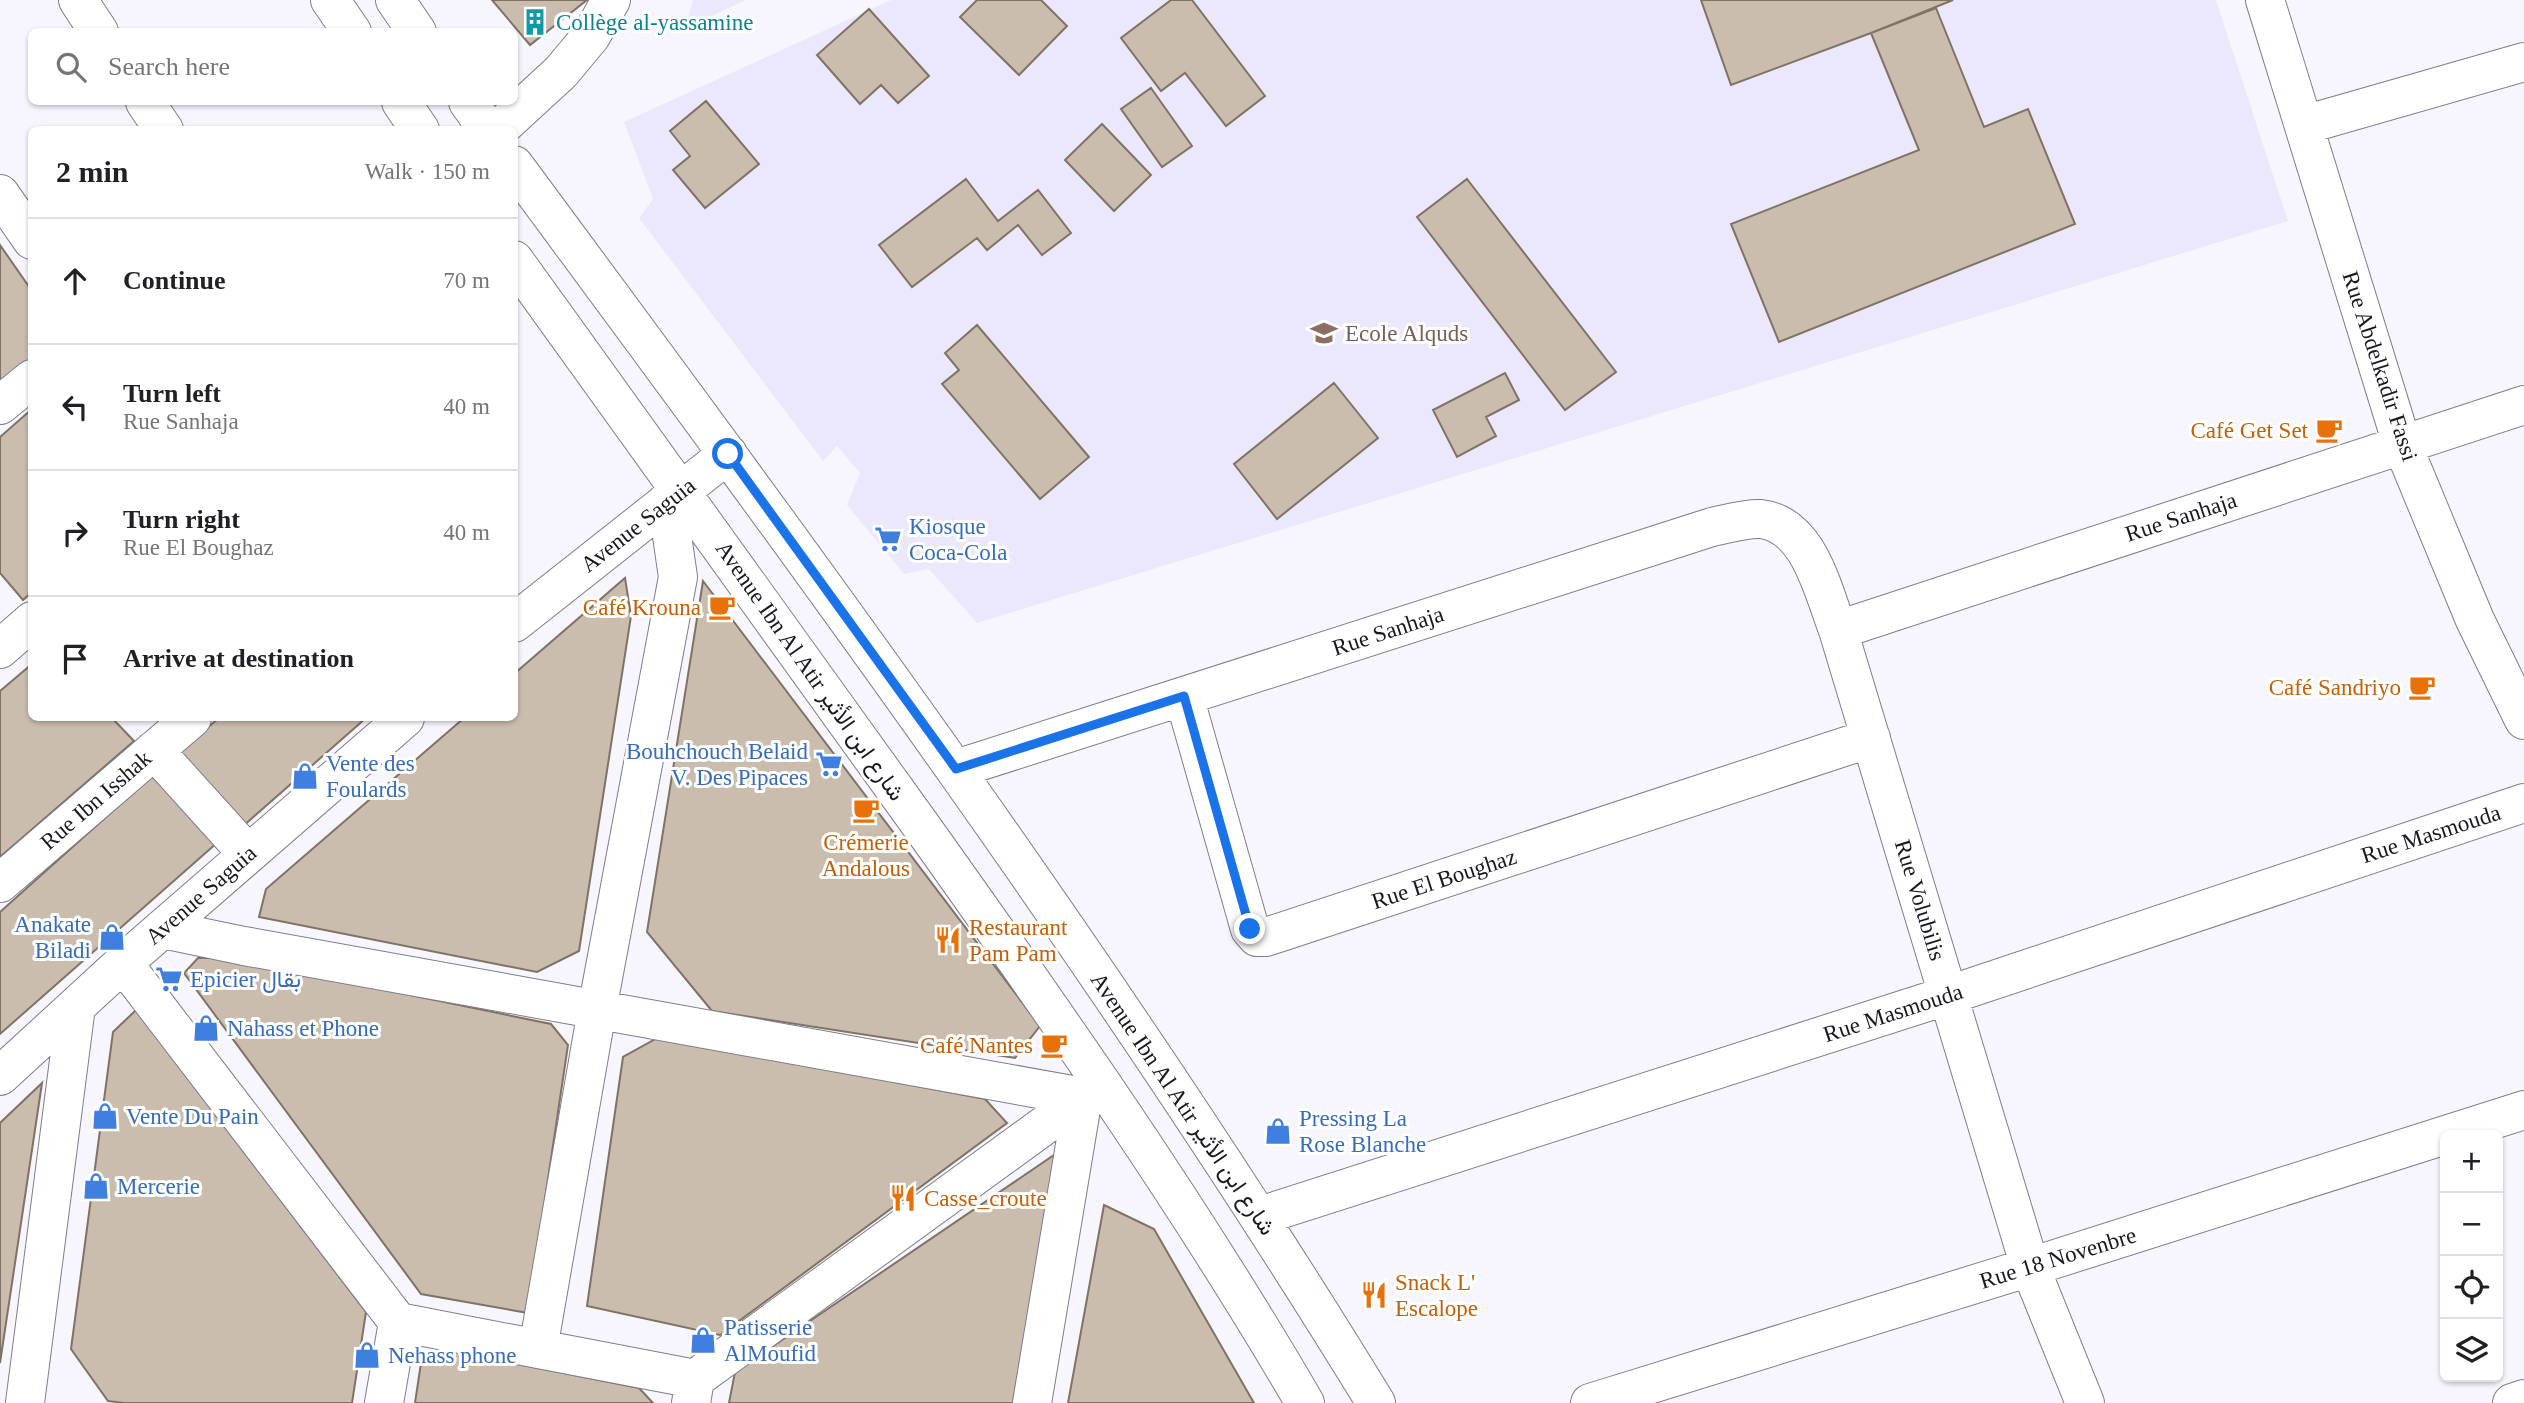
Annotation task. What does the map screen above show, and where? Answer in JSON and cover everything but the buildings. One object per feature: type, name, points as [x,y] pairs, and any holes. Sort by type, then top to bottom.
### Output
[{"type":"street","points":[[78,0],[96,28]]},
{"type":"street","points":[[330,0],[349,28]]},
{"type":"street","points":[[395,0],[414,28]]},
{"type":"street","points":[[502,126],[561,72],[592,36],[611,0]]},
{"type":"street","name":"Rue Abdelkadir Fassi","points":[[2265,0],[2402,444],[2475,620],[2524,720]]},
{"type":"street","points":[[2304,125],[2524,62]]},
{"type":"street","points":[[147,105],[161,126]]},
{"type":"street","points":[[403,105],[417,126]]},
{"type":"street","points":[[470,105],[485,126]]},
{"type":"street","name":"Avenue Ibn Al Atir شارع ابن الأثير","points":[[518,170],[956,769],[1260,1216],[1376,1403]]},
{"type":"street","points":[[0,194],[28,234]]},
{"type":"street","name":"Avenue Ibn Al Atir شارع ابن الأثير","points":[[518,266],[674,496],[981,909],[1092,1091],[1185,1207],[1305,1403]]},
{"type":"street","points":[[0,405],[28,382]]},
{"type":"street","name":"Rue Sanhaja","points":[[1838,630],[2524,405]]},
{"type":"street","name":"Avenue Saguia","points":[[518,620],[728,454]]},
{"type":"street","points":[[538,1349],[597,1010],[678,577],[674,496]]},
{"type":"street","name":"Rue Sanhaja","points":[[956,769],[1712,527],[1760,519],[1787,529],[1810,556]]},
{"type":"street","name":"Rue Volubilis","points":[[1810,556],[1838,630],[2031,1267],[2085,1403]]},
{"type":"street","name":"Rue El Boughaz","points":[[1184,696],[1250,929],[1257,937],[1266,937],[1871,738]]},
{"type":"street","name":"Avenue Saguia","points":[[2,1070],[402,721]]},
{"type":"street","points":[[165,731],[248,854]]},
{"type":"street","name":"Rue Ibn Isshak","points":[[0,883],[165,731]]},
{"type":"street","name":"Rue Masmouda","points":[[1260,1216],[1949,995],[2524,803]]},
{"type":"street","points":[[162,929],[597,1010],[1092,1091]]},
{"type":"street","points":[[122,963],[398,1322],[538,1349],[693,1391],[1092,1091]]},
{"type":"street","points":[[25,1403],[76,1006]]},
{"type":"street","points":[[1031,1403],[1092,1091]]},
{"type":"street","name":"Rue 18 Novenbre","points":[[1590,1403],[2031,1267],[2524,1110]]},
{"type":"street","points":[[384,1403],[398,1322]]},
{"type":"street","points":[[2512,1403],[2524,1399]]},
{"type":"shaded area","points":[[693,0],[746,0],[685,28]]},
{"type":"shaded area","name":"Ecole Alquds","points":[[891,0],[2216,0],[2288,221],[977,623],[929,569],[904,574],[847,505],[860,473],[837,446],[823,461],[639,218],[653,199],[624,122]]},
{"type":"place","name":"Collège al-yassamine","points":[[535,22]]},
{"type":"place","name":"Ecole Alquds","points":[[1324,333]]},
{"type":"place","name":"Café Get Set","points":[[2329,430]]},
{"type":"place","name":"Kiosque Coca-Cola","points":[[888,539]]},
{"type":"place","name":"Café Krouna","points":[[722,607]]},
{"type":"place","name":"Café Sandriyo","points":[[2422,687]]},
{"type":"place","name":"Bouhchouch Belaid V. Des Pipaces","points":[[829,764]]},
{"type":"place","name":"Vente des Foulards","points":[[305,776]]},
{"type":"place","name":"Crémerie Andalous","points":[[866,810]]},
{"type":"place","name":"Anakate Biladi","points":[[112,937]]},
{"type":"place","name":"Restaurant Pam Pam","points":[[948,940]]},
{"type":"place","name":"Epicier بقال","points":[[169,979]]},
{"type":"place","name":"Nahass et Phone","points":[[206,1028]]},
{"type":"place","name":"Café Nantes","points":[[1054,1045]]},
{"type":"place","name":"Vente Du Pain","points":[[105,1116]]},
{"type":"place","name":"Pressing La Rose Blanche","points":[[1278,1131]]},
{"type":"place","name":"Mercerie","points":[[96,1186]]},
{"type":"place","name":"Casse_croute","points":[[903,1198]]},
{"type":"place","name":"Snack L' Escalope","points":[[1374,1295]]},
{"type":"place","name":"Patisserie AlMoufid","points":[[703,1340]]},
{"type":"place","name":"Nehass phone","points":[[367,1355]]},
{"type":"route","points":[[728,454],[956,769],[1184,696],[1250,929]]}]
